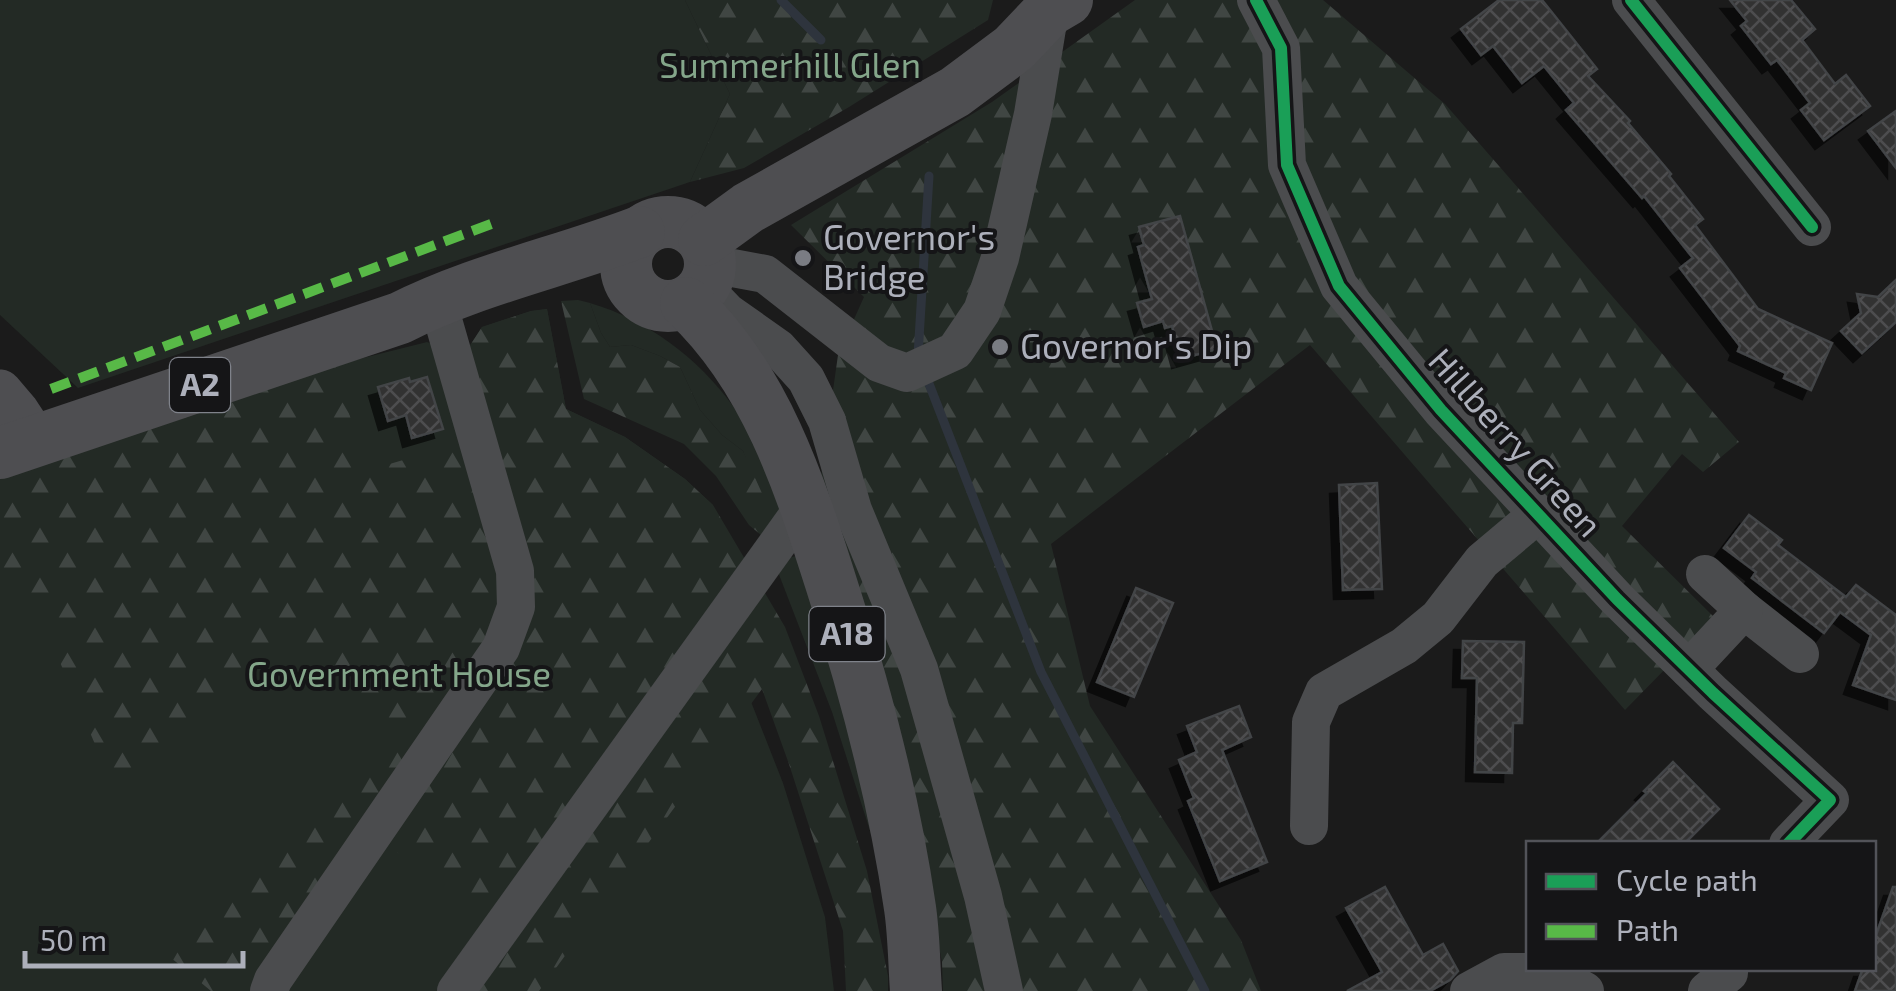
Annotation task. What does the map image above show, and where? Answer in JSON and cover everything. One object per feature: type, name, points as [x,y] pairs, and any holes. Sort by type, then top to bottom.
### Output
[{"type":"highway","points":[[701,274],[748,208],[955,92],[1014,48],[1054,4]]},
{"type":"highway","name":"A2","points":[[18,447],[426,311],[652,224],[666,221],[694,229],[701,274],[662,306],[640,296],[632,287],[551,284],[426,311]]},
{"type":"highway","points":[[632,287],[627,276],[627,252],[639,232]]},
{"type":"highway","name":"A18","points":[[701,274],[711,326],[772,420],[806,504],[851,646],[888,780],[911,911],[916,991]]},
{"type":"main road","points":[[0,392],[17,412],[18,447]]},
{"type":"street","name":"Hillberry Green","points":[[1256,0],[1280,48],[1287,165],[1340,286],[1441,410],[1617,599],[1830,800],[1791,841]]},
{"type":"street","points":[[1631,0],[1812,227]]},
{"type":"street","points":[[701,274],[766,274],[879,363],[907,373],[955,351],[982,311],[1000,258],[1054,4]]},
{"type":"street","points":[[701,274],[738,321],[778,348],[806,379],[827,421],[853,510],[919,669],[983,896],[1004,991]]},
{"type":"street","points":[[268,991],[500,648],[516,607],[515,570],[426,311]]},
{"type":"street","points":[[456,991],[806,504]]},
{"type":"street","points":[[1308,826],[1311,722],[1324,692],[1404,646],[1438,618],[1482,562],[1538,514]]},
{"type":"street","points":[[1705,574],[1800,654]]},
{"type":"street","points":[[1689,669],[1744,610]]},
{"type":"street","points":[[1708,991],[1729,971]]},
{"type":"street","points":[[1469,991],[1504,972],[1550,972],[1585,991]]},
{"type":"green space","points":[[0,0],[685,0],[730,94],[690,182],[78,388],[0,315]]},
{"type":"green space","name":"Summerhill Glen","points":[[685,0],[993,0],[988,20],[849,107],[744,168],[690,182],[730,94]]},
{"type":"green space","points":[[1135,0],[1323,0],[1445,104],[1739,442],[1703,472],[1682,454],[1622,526],[1715,618],[1625,710],[1310,345],[1051,544],[1090,706],[1241,940],[1261,991],[943,991],[942,962],[922,861],[819,490],[838,355],[864,297],[791,225],[992,102]]},
{"type":"green space","points":[[561,301],[590,303],[610,347],[631,345],[680,367],[700,410],[743,451],[769,509],[770,524],[761,535],[749,525],[716,476],[684,444],[584,399]]},
{"type":"green space","points":[[590,303],[652,330],[688,357],[719,388],[754,440],[784,503],[773,536],[743,451],[700,410],[680,367],[631,345],[610,347]]},
{"type":"green space","name":"Government House","points":[[547,309],[566,409],[625,437],[685,479],[713,505],[726,638],[783,783],[825,917],[834,991],[0,991],[0,477],[335,365],[427,342],[467,350],[482,327]]},
{"type":"green space","name":"Government House","points":[[547,309],[566,409],[625,437],[685,479],[713,505],[785,627],[819,716],[867,871],[888,991],[846,991],[843,931],[762,689],[539,991],[460,991],[505,917],[378,841],[261,991],[211,991],[170,957],[389,744],[286,641],[112,784],[24,578],[0,586],[0,477],[335,365],[366,471],[491,434],[467,350],[482,327]]},
{"type":"green space","points":[[796,556],[851,705],[872,837],[832,712],[778,572],[786,558]]},
{"type":"building","points":[[1499,0],[1542,0],[1597,69],[1588,76],[1630,121],[1703,219],[1695,225],[1758,309],[1832,343],[1811,390],[1784,378],[1786,373],[1738,351],[1740,346],[1680,268],[1693,258],[1644,196],[1566,110],[1574,103],[1544,66],[1522,83],[1493,46],[1481,55],[1461,29]]},
{"type":"building","points":[[1730,0],[1791,0],[1815,29],[1802,40],[1835,84],[1846,75],[1870,106],[1824,140],[1801,110],[1810,103],[1777,60],[1771,64],[1741,26],[1747,21]]},
{"type":"building","points":[[1896,111],[1896,168],[1868,131]]},
{"type":"building","points":[[1180,216],[1217,349],[1181,359],[1172,326],[1165,328],[1163,321],[1144,327],[1137,303],[1152,299],[1138,247],[1144,245],[1139,227]]},
{"type":"building","points":[[1896,280],[1896,322],[1862,353],[1841,331],[1861,313],[1857,294],[1878,297]]},
{"type":"building","points":[[427,377],[443,429],[412,438],[406,415],[388,421],[378,387]]},
{"type":"building","points":[[1377,483],[1382,589],[1343,590],[1339,485]]},
{"type":"building","points":[[1749,515],[1782,540],[1778,545],[1846,597],[1856,585],[1896,615],[1896,700],[1853,685],[1871,635],[1840,612],[1824,633],[1752,578],[1756,572],[1724,548]]},
{"type":"building","points":[[1136,588],[1173,603],[1134,697],[1097,682]]},
{"type":"building","points":[[1463,641],[1524,642],[1522,723],[1513,723],[1512,773],[1475,772],[1477,678],[1462,678]]},
{"type":"building","points":[[1239,706],[1251,737],[1222,750],[1267,862],[1220,881],[1188,801],[1194,798],[1179,760],[1197,752],[1187,726]]},
{"type":"building","points":[[1673,762],[1719,809],[1687,841],[1599,841],[1647,793],[1644,791]]},
{"type":"building","points":[[1385,887],[1423,955],[1443,944],[1458,971],[1450,980],[1430,991],[1347,991],[1382,972],[1346,908]]},
{"type":"building","points":[[1896,887],[1896,991],[1855,991],[1862,971],[1876,971],[1876,935]]},
{"type":"waterway","points":[[781,0],[821,40]]},
{"type":"waterway","points":[[918,355],[929,176]]},
{"type":"waterway","points":[[926,376],[1041,672],[1205,991]]},
{"type":"marked path","points":[[51,389],[499,221]]},
{"type":"cycle path","points":[[1256,0],[1281,48],[1287,165],[1339,286],[1441,410],[1617,599],[1830,800],[1791,841]]},
{"type":"cycle path","points":[[1631,0],[1812,227]]},
{"type":"place","name":"Governor's Bridge","points":[[803,258]]},
{"type":"place","name":"Governor's Dip","points":[[1000,347]]}]
